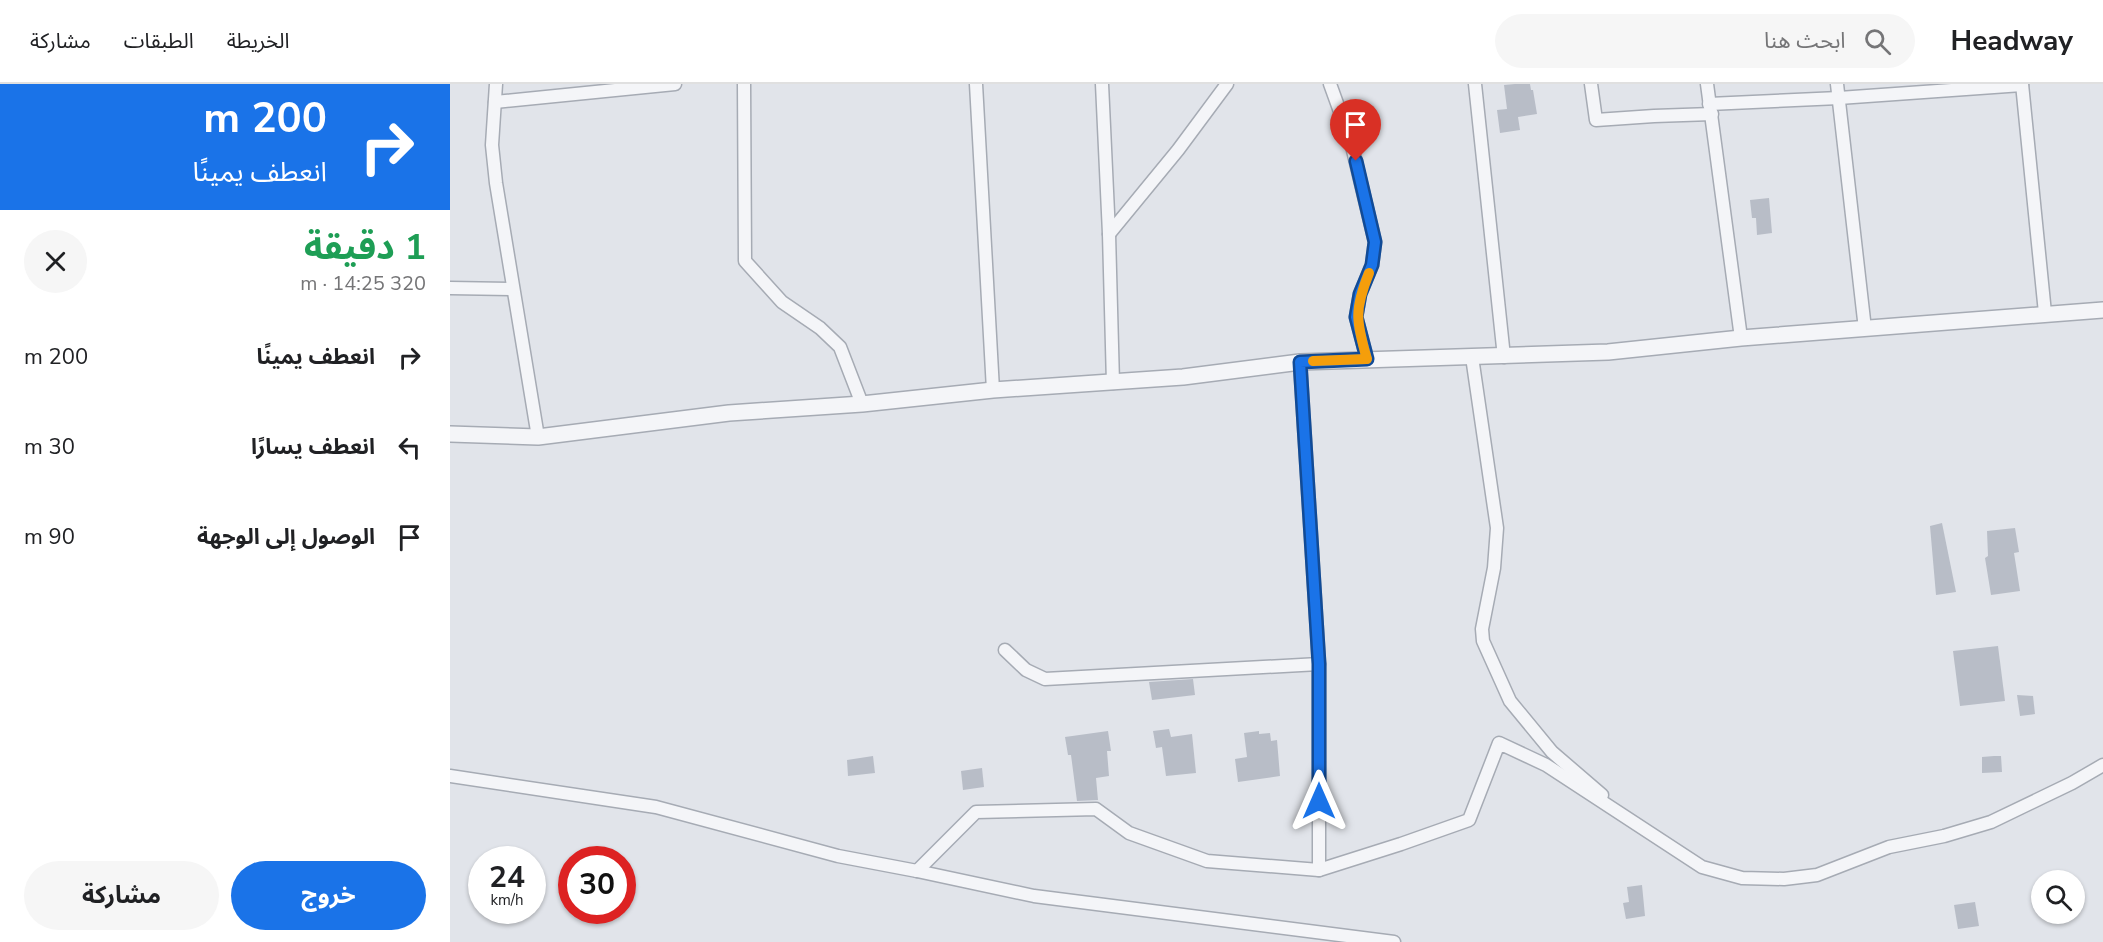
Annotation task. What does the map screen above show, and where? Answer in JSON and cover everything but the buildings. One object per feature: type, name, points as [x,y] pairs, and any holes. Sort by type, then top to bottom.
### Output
[{"type":"street","points":[[496,84],[492,145],[538,437]]},
{"type":"street","points":[[495,102],[675,84]]},
{"type":"street","points":[[744,84],[745,261],[782,302],[820,328],[840,347],[862,404]]},
{"type":"street","points":[[976,84],[993,390]]},
{"type":"street","points":[[1102,84],[1113,383]]},
{"type":"street","points":[[1109,234],[1178,150],[1227,84]]},
{"type":"street","points":[[1330,84],[1351,142],[1375,242],[1372,265],[1360,294],[1356,317],[1367,359]]},
{"type":"street","points":[[1475,84],[1504,357]]},
{"type":"street","points":[[1591,84],[1596,120],[2022,84],[2045,313]]},
{"type":"street","points":[[1707,84],[1742,338]]},
{"type":"street","points":[[1837,84],[1865,329]]},
{"type":"street","points":[[450,288],[513,289]]},
{"type":"street","points":[[450,434],[538,437],[729,413],[862,404],[993,390],[1183,377],[1300,362],[1608,352],[1742,338],[2103,310]]},
{"type":"street","points":[[1472,357],[1497,528],[1494,568],[1482,629],[1483,640],[1510,701],[1552,752],[1634,822]]},
{"type":"street","points":[[1300,362],[1319,664],[1319,870]]},
{"type":"street","points":[[1005,650],[1026,670],[1045,679],[1319,664]]},
{"type":"street","points":[[917,871],[976,812],[1096,808],[1129,833],[1207,861],[1319,870],[1469,820],[1499,743],[1546,765],[1702,867],[1742,879],[1784,879],[1817,875],[1889,847],[1944,836],[1991,822],[2072,783],[2103,765]]},
{"type":"street","points":[[450,776],[656,807],[838,856],[1034,896],[1394,942]]},
{"type":"slow traffic","points":[[1313,361],[1367,359],[1356,317],[1360,294],[1369,273]]},
{"type":"route","points":[[1319,801],[1319,664],[1300,362],[1367,359],[1356,317],[1360,294],[1372,265],[1375,242],[1356,161]]}]
